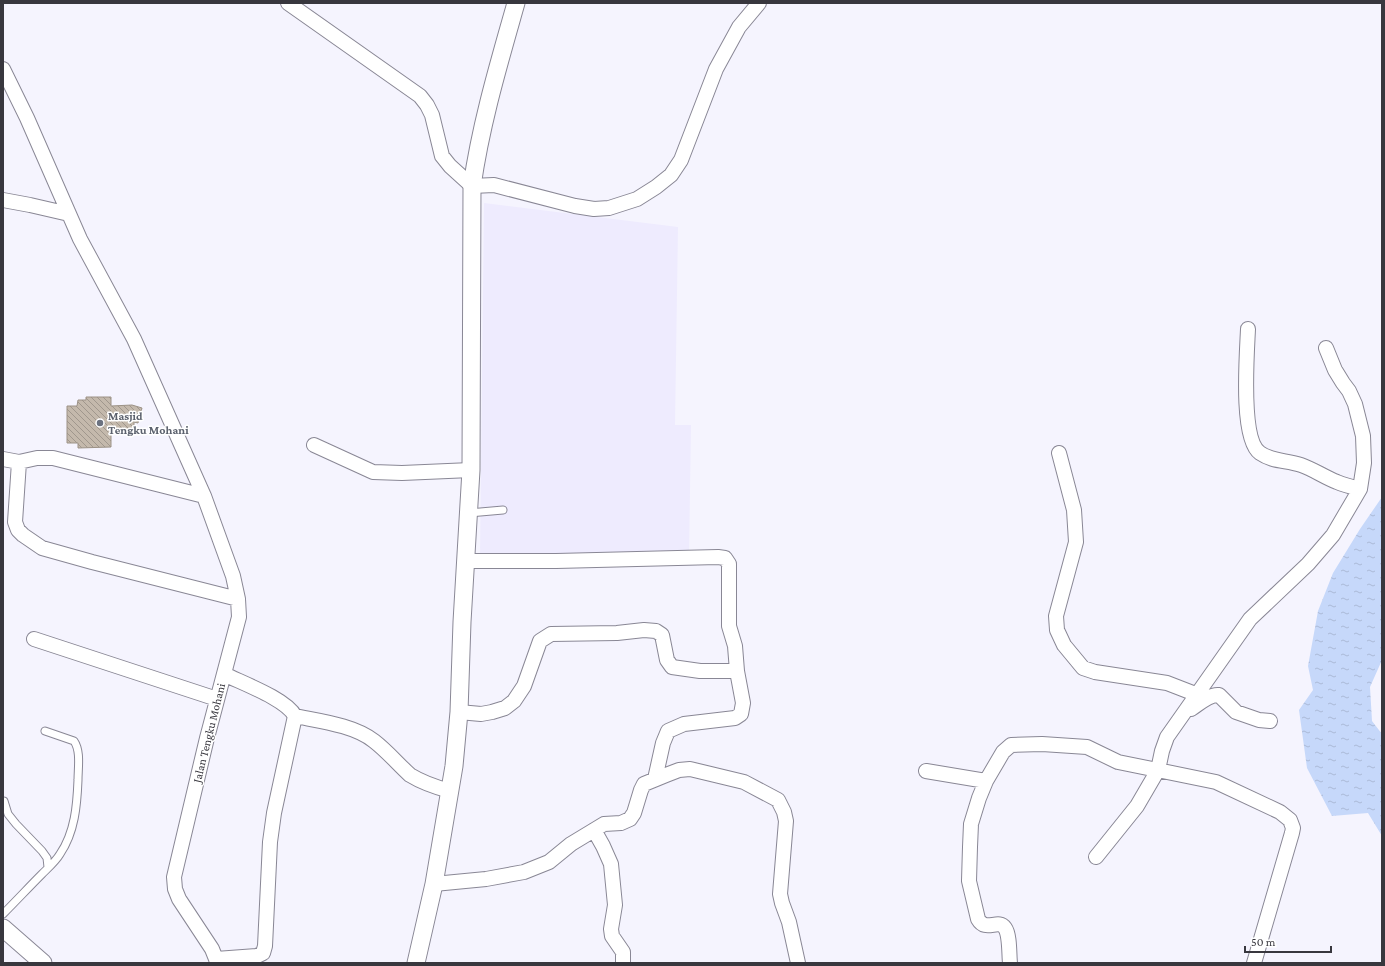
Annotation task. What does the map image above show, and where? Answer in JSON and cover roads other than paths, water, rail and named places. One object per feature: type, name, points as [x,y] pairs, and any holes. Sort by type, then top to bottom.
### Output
[{"type":"street","points":[[288,3],[420,96],[432,115],[442,156],[450,166],[472,186],[494,184],[575,206],[594,209],[609,208],[637,199],[656,187],[670,174],[681,160],[716,69],[739,27],[759,3]]},
{"type":"street","points":[[416,963],[434,884],[450,791],[459,712],[462,622],[471,470],[472,186],[477,152],[488,103],[516,3]]},
{"type":"street","name":"Jalan Tengku Mohani","points":[[3,69],[27,118],[80,239],[134,339],[204,496],[231,570],[238,599],[239,617],[217,699],[174,877],[175,889],[180,899],[212,949],[217,961]]},
{"type":"street","points":[[3,200],[68,214]]},
{"type":"street","points":[[1248,329],[1246,400],[1250,438],[1253,445],[1259,453],[1272,459],[1299,464],[1337,482],[1360,489]]},
{"type":"street","points":[[1096,857],[1137,806],[1158,770],[1167,737],[1250,619],[1308,564],[1333,536],[1360,489],[1364,463],[1363,436],[1355,404],[1349,391],[1335,370],[1326,348]]},
{"type":"street","points":[[314,445],[373,472],[402,473],[471,470]]},
{"type":"street","points":[[1059,453],[1074,510],[1076,542],[1056,616],[1057,630],[1064,645],[1083,668],[1095,672],[1167,683],[1198,695]]},
{"type":"street","points":[[3,460],[19,462],[37,458],[53,458],[204,496]]},
{"type":"street","points":[[19,462],[15,522],[18,530],[23,535],[42,548],[238,599]]},
{"type":"street","points":[[466,561],[725,558],[729,564],[729,626],[735,646],[742,703],[741,714],[735,718],[684,724],[668,731],[663,743],[655,779]]},
{"type":"street","points":[[459,712],[481,714],[492,712],[505,708],[514,701],[524,686],[540,641],[551,634],[617,633],[644,630],[656,631],[662,635],[667,660],[672,667],[700,672],[737,671]]},
{"type":"street","points":[[34,639],[217,699]]},
{"type":"street","points":[[217,961],[257,956],[263,953],[265,946],[270,842],[274,813],[295,716],[292,710],[280,701],[224,674]]},
{"type":"street","points":[[1185,713],[1211,696],[1219,695],[1236,712],[1259,720],[1270,721]]},
{"type":"street","points":[[295,716],[352,729],[363,734],[373,740],[410,775],[430,786],[450,791]]},
{"type":"street","points":[[1010,963],[1008,933],[1005,927],[1000,924],[984,926],[978,919],[969,881],[971,824],[986,781],[1003,752],[1011,745],[1042,744],[1087,747],[1118,762],[1216,782],[1280,812],[1290,820],[1293,828],[1292,834],[1254,963]]},
{"type":"street","points":[[434,884],[486,879],[524,872],[549,862],[571,844],[604,824],[621,823],[630,819],[634,813],[640,790],[644,784],[679,770],[690,769],[744,782],[778,800],[784,812],[786,821],[780,894],[789,922],[798,963]]},
{"type":"street","points":[[926,771],[986,781]]},
{"type":"street","points":[[594,830],[611,864],[615,905],[611,929],[612,936],[623,952],[623,963]]},
{"type":"street","points":[[3,928],[43,963]]},
{"type":"lane","points":[[468,513],[503,510]]},
{"type":"lane","points":[[3,914],[60,854],[67,842],[77,808],[78,753],[76,744],[74,740],[45,731]]},
{"type":"lane","points":[[4,801],[8,814],[47,858],[48,867]]},
{"type":"water","points":[[1382,497],[1382,660],[1370,687],[1372,721],[1382,734],[1382,836],[1368,813],[1332,816],[1307,768],[1299,710],[1313,690],[1308,666],[1318,611],[1333,573]]},
{"type":"place","name":"Masjid Tengku Mohani","points":[[100,423]]}]
